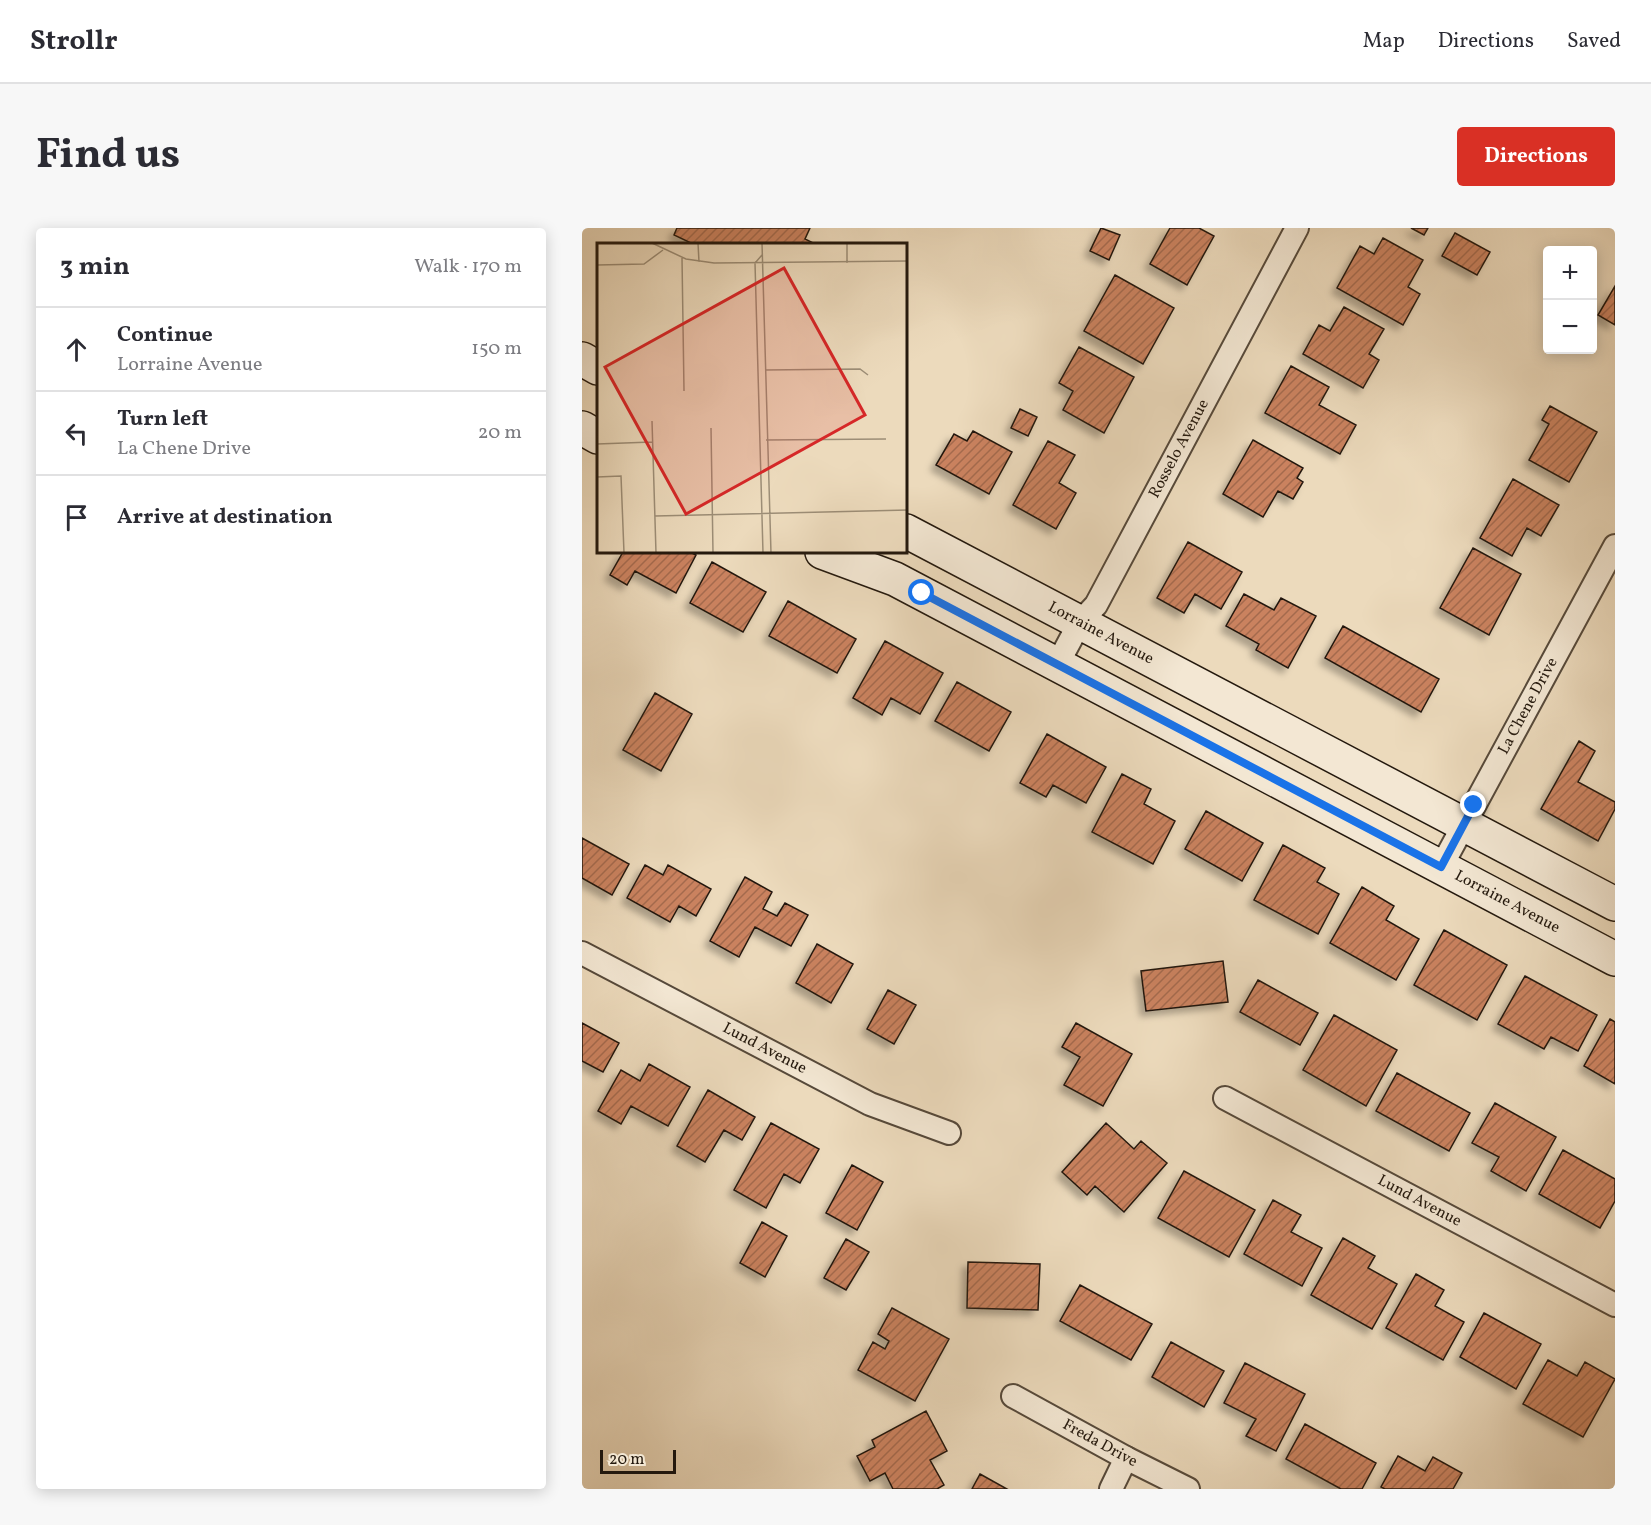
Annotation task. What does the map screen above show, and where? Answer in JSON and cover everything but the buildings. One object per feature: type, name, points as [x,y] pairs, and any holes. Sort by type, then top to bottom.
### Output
[{"type":"street","name":"Rosselo Avenue","points":[[1057,665],[1080,622],[1096,605],[1297,228]]},
{"type":"street","points":[[582,359],[597,367]]},
{"type":"street","points":[[582,428],[597,436]]},
{"type":"street","name":"Lorraine Avenue","points":[[908,532],[1615,904]]},
{"type":"street","name":"La Chene Drive","points":[[1441,867],[1615,546]]},
{"type":"street","name":"Lorraine Avenue","points":[[827,554],[895,579],[1615,959]]},
{"type":"street","name":"Lund Avenue","points":[[582,953],[870,1104],[949,1133]]},
{"type":"street","name":"Lund Avenue","points":[[1225,1098],[1615,1305]]},
{"type":"street","name":"Freda Drive","points":[[1013,1396],[1188,1489]]},
{"type":"street","points":[[1111,1489],[1126,1458]]},
{"type":"route","points":[[922,593],[1441,867],[1474,805]]}]
